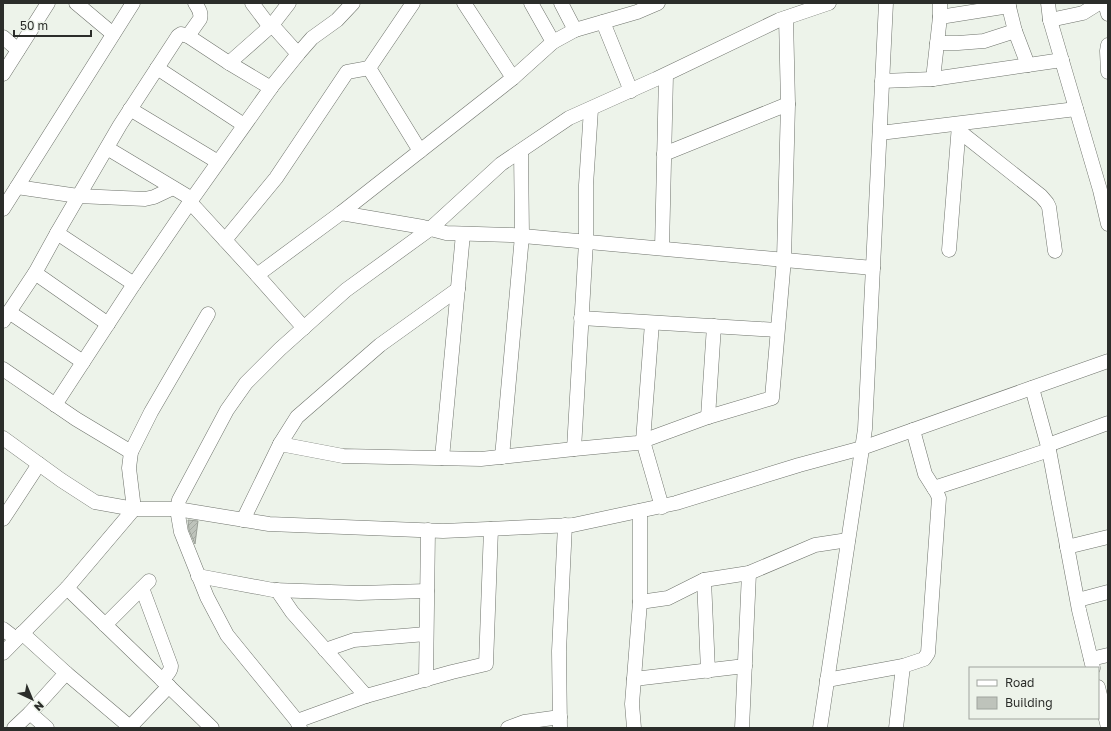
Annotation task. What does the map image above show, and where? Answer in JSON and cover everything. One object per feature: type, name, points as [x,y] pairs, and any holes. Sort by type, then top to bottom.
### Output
[{"type":"street","points":[[3,74],[48,3]]},
{"type":"street","points":[[76,3],[113,34]]},
{"type":"street","points":[[3,209],[133,3]]},
{"type":"street","points":[[188,36],[201,16],[195,3]]},
{"type":"street","points":[[252,3],[271,26],[298,54]]},
{"type":"street","points":[[229,63],[271,26],[290,3]]},
{"type":"street","points":[[55,405],[134,284],[270,88],[312,38],[337,20],[353,3]]},
{"type":"street","points":[[225,240],[276,178],[347,72],[369,68],[413,3]]},
{"type":"street","points":[[464,3],[513,78]]},
{"type":"street","points":[[531,3],[553,42]]},
{"type":"street","points":[[561,3],[575,30]]},
{"type":"street","points":[[257,274],[340,213],[420,151],[513,78],[553,42],[575,30],[637,12],[658,3]]},
{"type":"street","points":[[491,528],[486,664],[366,696],[299,724],[226,635],[198,576],[181,532],[177,509],[179,500],[227,410],[246,383],[280,349],[346,290],[430,229],[501,164],[569,118],[666,75],[786,18],[829,3]]},
{"type":"street","points":[[820,728],[865,429],[886,3]]},
{"type":"street","points":[[1048,3],[1050,20],[1076,108],[1104,189],[1108,224]]},
{"type":"street","points":[[1050,20],[1083,13],[1099,3]]},
{"type":"street","points":[[1105,3],[1108,14]]},
{"type":"street","points":[[933,78],[940,10],[1009,4],[1015,31],[1028,65]]},
{"type":"street","points":[[280,444],[343,456],[481,459],[574,448],[637,443],[708,417],[772,398],[784,259],[788,104],[786,18]]},
{"type":"street","points":[[603,22],[631,91]]},
{"type":"street","points":[[937,44],[984,41],[1015,31]]},
{"type":"street","points":[[83,362],[6,317],[35,273],[78,196],[130,109],[178,36],[181,34],[188,36],[270,88]]},
{"type":"street","points":[[3,37],[18,50]]},
{"type":"street","points":[[1108,45],[1108,72]]},
{"type":"street","points":[[882,81],[933,78],[1062,60]]},
{"type":"street","points":[[157,68],[244,126]]},
{"type":"street","points":[[369,68],[420,151]]},
{"type":"street","points":[[662,248],[666,75]]},
{"type":"street","points":[[664,154],[788,104]]},
{"type":"street","points":[[880,133],[959,127],[1076,108]]},
{"type":"street","points":[[130,109],[218,162]]},
{"type":"street","points":[[574,448],[586,242],[586,185],[591,109]]},
{"type":"street","points":[[949,250],[959,127]]},
{"type":"street","points":[[959,127],[1041,196],[1047,203],[1050,212],[1055,251]]},
{"type":"street","points":[[107,148],[191,200],[304,328]]},
{"type":"street","points":[[502,457],[522,236],[521,151]]},
{"type":"street","points":[[17,187],[78,196],[146,199],[173,188]]},
{"type":"street","points":[[340,213],[446,233],[522,236],[873,268]]},
{"type":"street","points":[[57,233],[134,284]]},
{"type":"street","points":[[442,458],[463,234]]},
{"type":"street","points":[[35,273],[108,324]]},
{"type":"street","points":[[243,520],[280,444],[297,417],[380,345],[458,289]]},
{"type":"street","points":[[3,652],[67,588],[134,509],[129,468],[131,452],[151,412],[208,314]]},
{"type":"street","points":[[581,318],[777,330]]},
{"type":"street","points":[[652,323],[643,441],[662,506]]},
{"type":"street","points":[[708,417],[714,326]]},
{"type":"street","points":[[3,438],[61,480],[95,502],[134,509],[177,509],[269,524],[443,531],[573,525],[676,504],[799,465],[862,448],[1108,361]]},
{"type":"street","points":[[3,369],[76,419],[131,452]]},
{"type":"street","points":[[1032,388],[1048,447],[1092,664],[1108,655]]},
{"type":"street","points":[[934,488],[1048,447],[1108,423]]},
{"type":"street","points":[[827,680],[903,666],[924,659],[928,652],[939,498],[925,474],[913,430]]},
{"type":"street","points":[[3,519],[39,464]]},
{"type":"street","points":[[634,728],[632,704],[640,602],[640,511]]},
{"type":"street","points":[[508,728],[524,722],[560,722],[559,651],[565,525]]},
{"type":"street","points":[[426,680],[428,530]]},
{"type":"street","points":[[1068,547],[1108,537]]},
{"type":"street","points":[[640,602],[668,598],[704,580],[749,573],[815,545],[848,540]]},
{"type":"street","points":[[742,728],[749,573]]},
{"type":"street","points":[[198,576],[277,590],[359,594],[427,591]]},
{"type":"street","points":[[704,580],[708,670]]},
{"type":"street","points":[[3,629],[19,636],[66,673],[130,728],[165,683],[171,666],[145,585],[106,625]]},
{"type":"street","points":[[67,588],[208,726]]},
{"type":"street","points":[[277,590],[292,612],[366,696]]},
{"type":"street","points":[[1078,600],[1108,592]]},
{"type":"street","points":[[326,650],[354,640],[426,634]]},
{"type":"street","points":[[634,678],[745,666]]},
{"type":"street","points":[[896,728],[903,666]]},
{"type":"street","points":[[14,728],[30,713],[66,673]]},
{"type":"street","points":[[1099,691],[1108,727]]},
{"type":"street","points":[[30,713],[46,728]]},
{"type":"building","points":[[188,520],[198,521],[195,544],[189,530]]}]
